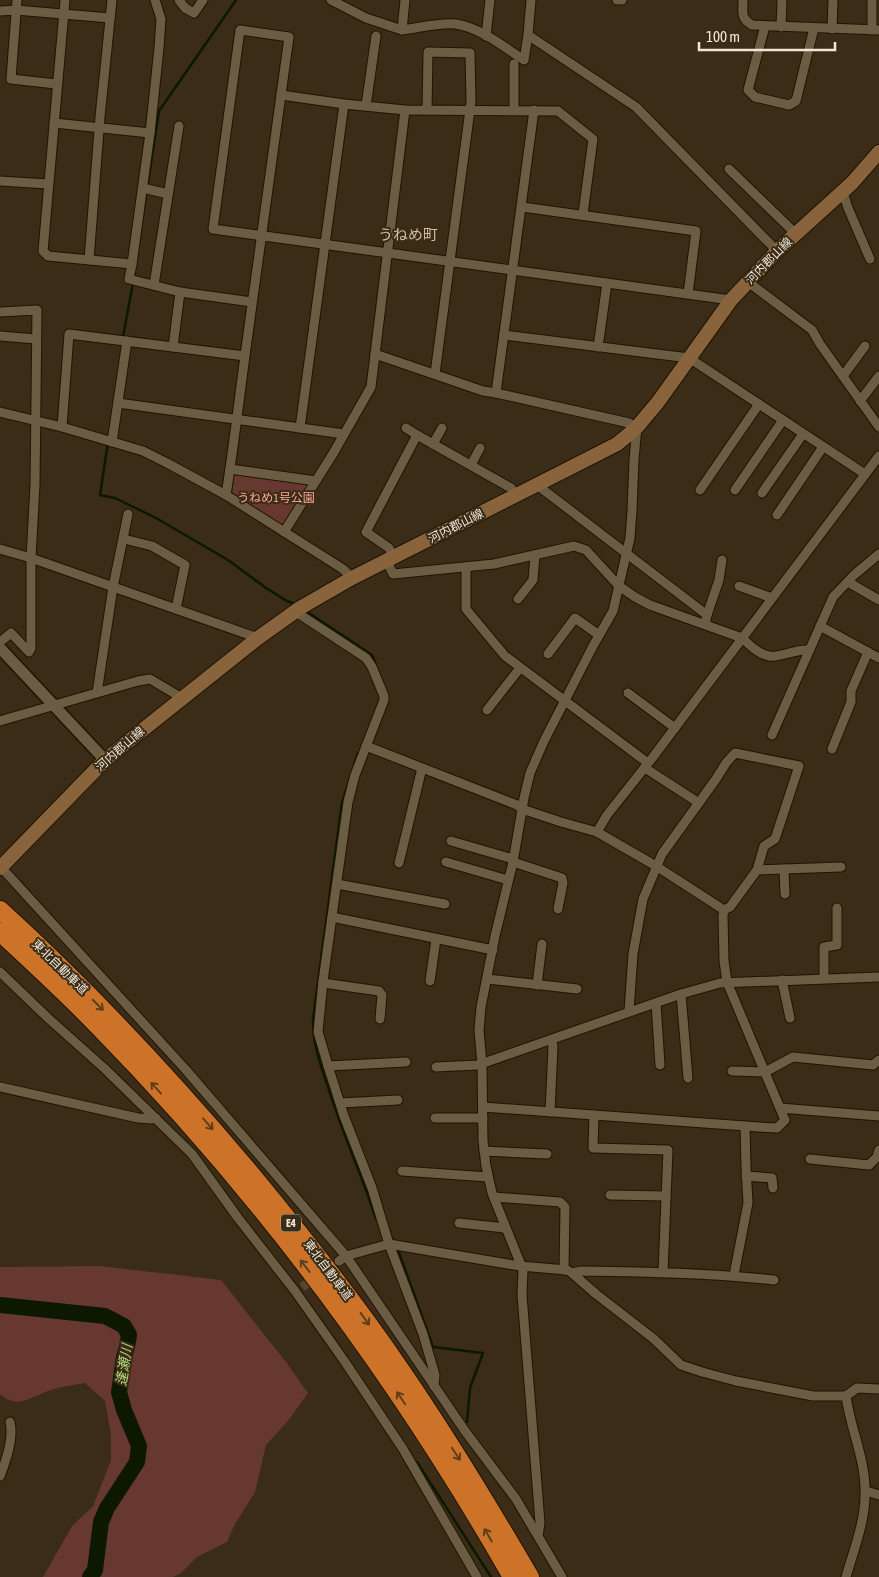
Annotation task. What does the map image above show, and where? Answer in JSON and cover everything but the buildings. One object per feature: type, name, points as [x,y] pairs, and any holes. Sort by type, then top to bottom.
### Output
[{"type":"highway","name":"東北自動車道","points":[[0,910],[53,960],[162,1072],[216,1132],[287,1217],[341,1286],[398,1365],[473,1480],[530,1577]]},
{"type":"highway","name":"東北自動車道","points":[[0,932],[96,1024],[151,1082],[205,1143],[275,1228],[329,1297],[390,1381],[458,1486],[512,1577]]},
{"type":"main road","name":"河内郡山線","points":[[0,867],[105,760],[258,638],[301,608],[352,578],[616,444],[637,427],[658,402],[731,300],[777,251],[852,183],[879,152]]},
{"type":"street","points":[[17,0],[11,80],[56,84]]},
{"type":"street","points":[[65,0],[56,84],[43,250],[48,256],[132,264]]},
{"type":"street","points":[[89,260],[112,0]]},
{"type":"street","points":[[155,0],[161,19],[150,133],[129,279],[180,292],[252,302]]},
{"type":"street","points":[[179,0],[185,8],[194,13],[203,0]]},
{"type":"street","points":[[331,0],[366,18],[402,30],[455,24],[466,27],[503,45],[524,60],[531,0]]},
{"type":"street","points":[[402,30],[405,0]]},
{"type":"street","points":[[486,36],[490,0]]},
{"type":"street","points":[[781,27],[782,0]]},
{"type":"street","points":[[832,29],[833,0]]},
{"type":"street","points":[[741,1],[745,21],[752,26],[875,30],[872,0]]},
{"type":"street","points":[[0,11],[16,10],[110,18]]},
{"type":"street","points":[[764,26],[748,90],[755,97],[789,105],[796,102],[814,28]]},
{"type":"street","points":[[226,495],[252,302],[262,236],[289,37],[240,30],[212,229],[262,236],[325,245],[731,300]]},
{"type":"street","points":[[528,34],[636,107],[777,251]]},
{"type":"street","points":[[366,106],[376,36]]},
{"type":"street","points":[[427,110],[428,52],[470,53],[471,102],[435,374]]},
{"type":"street","points":[[514,64],[514,110]]},
{"type":"street","points":[[281,94],[344,104],[406,110],[558,111],[593,139],[583,214]]},
{"type":"street","points":[[300,428],[344,104]]},
{"type":"street","points":[[284,532],[369,392],[406,110]]},
{"type":"street","points":[[496,393],[534,110]]},
{"type":"street","points":[[54,123],[150,133]]},
{"type":"street","points":[[154,285],[179,126]]},
{"type":"street","points":[[729,169],[796,234]]},
{"type":"street","points":[[0,181],[48,184]]},
{"type":"street","points":[[143,188],[168,194]]},
{"type":"street","points":[[843,192],[870,259]]},
{"type":"street","points":[[522,206],[696,231],[688,294]]},
{"type":"street","points":[[748,282],[812,330],[860,401],[875,415],[879,427]]},
{"type":"street","points":[[598,346],[607,283]]},
{"type":"street","points":[[173,347],[180,292]]},
{"type":"street","points":[[0,312],[37,310],[35,485],[31,558],[31,648],[29,652],[11,633],[0,642]]},
{"type":"street","points":[[62,427],[68,334],[245,356]]},
{"type":"street","points":[[504,335],[689,358],[865,474]]},
{"type":"street","points":[[0,336],[36,339]]},
{"type":"street","points":[[108,441],[118,403],[127,341]]},
{"type":"street","points":[[843,376],[865,346]]},
{"type":"street","points":[[375,354],[483,391],[629,423],[637,427],[630,538],[613,611],[544,741],[530,773],[481,1007],[479,1030],[482,1064],[484,1151],[488,1177],[505,1228],[524,1273],[522,1295],[540,1523],[538,1536]]},
{"type":"street","points":[[860,401],[879,376]]},
{"type":"street","points":[[118,403],[344,434]]},
{"type":"street","points":[[700,490],[759,404]]},
{"type":"street","points":[[0,412],[62,427],[142,451],[159,459],[226,495],[343,569],[352,578]]},
{"type":"street","points":[[735,490],[783,420]]},
{"type":"street","points":[[406,428],[511,488],[516,496]]},
{"type":"street","points":[[433,444],[442,428]]},
{"type":"street","points":[[762,493],[803,434]]},
{"type":"street","points":[[418,435],[366,532],[388,548],[393,574],[494,564],[574,546],[586,550],[619,586],[650,605],[706,619]]},
{"type":"street","points":[[777,515],[823,447]]},
{"type":"street","points":[[471,465],[480,448]]},
{"type":"street","points":[[597,832],[607,815],[675,728],[879,456]]},
{"type":"street","points":[[230,469],[316,481]]},
{"type":"street","points":[[537,485],[626,553],[706,619],[742,638],[753,648],[769,656],[808,650]]},
{"type":"street","points":[[98,693],[113,587],[128,514]]},
{"type":"street","points":[[124,539],[152,546],[185,565],[176,609]]},
{"type":"street","points":[[0,549],[31,558],[258,638]]},
{"type":"street","points":[[772,735],[833,597],[879,554]]},
{"type":"street","points":[[518,599],[534,577],[535,555]]},
{"type":"street","points":[[706,619],[719,580],[722,560]]},
{"type":"street","points":[[466,567],[466,609],[505,656],[646,766],[699,803]]},
{"type":"street","points":[[848,582],[879,600]]},
{"type":"street","points":[[738,586],[772,598]]},
{"type":"street","points":[[301,608],[366,658],[372,667],[384,696],[355,775],[348,802],[318,1032],[340,1104],[372,1188],[389,1244],[423,1334],[435,1375],[434,1386]]},
{"type":"street","points":[[548,654],[575,618],[600,635]]},
{"type":"street","points":[[820,626],[879,658]]},
{"type":"street","points":[[0,648],[105,760]]},
{"type":"street","points":[[832,749],[851,702],[850,691],[868,652]]},
{"type":"street","points":[[487,710],[520,668]]},
{"type":"street","points":[[0,721],[150,678],[182,698]]},
{"type":"street","points":[[628,693],[675,728]]},
{"type":"street","points":[[366,746],[522,809],[597,832],[656,866],[724,910]]},
{"type":"street","points":[[629,1011],[633,954],[642,899],[662,854],[726,762],[735,753],[799,766],[775,839],[764,846],[757,870],[730,908],[724,910]]},
{"type":"street","points":[[399,863],[422,768]]},
{"type":"street","points":[[451,841],[562,878],[563,883],[558,909]]},
{"type":"street","points":[[446,862],[508,880]]},
{"type":"street","points":[[0,867],[186,1070],[342,1258],[516,1500],[562,1577]]},
{"type":"street","points":[[757,870],[841,867]]},
{"type":"street","points":[[784,869],[785,894]]},
{"type":"street","points":[[337,884],[445,904]]},
{"type":"street","points":[[824,978],[824,947],[837,945],[837,908]]},
{"type":"street","points":[[483,1107],[777,1128],[785,1120],[728,982],[724,960],[724,910]]},
{"type":"street","points":[[332,917],[492,950]]},
{"type":"street","points":[[430,981],[436,938]]},
{"type":"street","points":[[537,985],[542,944]]},
{"type":"street","points":[[0,972],[192,1154],[238,1218],[299,1289],[403,1449],[477,1577]]},
{"type":"street","points":[[436,1067],[482,1064],[629,1011],[681,994],[728,982],[879,977]]},
{"type":"street","points":[[487,979],[577,989]]},
{"type":"street","points":[[782,980],[790,1018]]},
{"type":"street","points":[[323,983],[379,991],[382,995],[380,1019]]},
{"type":"street","points":[[681,994],[688,1078]]},
{"type":"street","points":[[656,1003],[660,1065]]},
{"type":"street","points":[[550,1112],[552,1040]]},
{"type":"street","points":[[732,1071],[765,1072],[793,1057],[873,1065],[879,1060]]},
{"type":"street","points":[[328,1066],[406,1062]]},
{"type":"street","points":[[0,1087],[138,1118],[156,1118]]},
{"type":"street","points":[[340,1104],[398,1100]]},
{"type":"street","points":[[780,1108],[879,1116]]},
{"type":"street","points":[[594,1115],[593,1148],[668,1150],[663,1272]]},
{"type":"street","points":[[436,1118],[483,1118]]},
{"type":"street","points":[[734,1275],[748,1203],[745,1126]]},
{"type":"street","points":[[810,1159],[869,1165],[877,1158],[879,1150]]},
{"type":"street","points":[[484,1151],[547,1154]]},
{"type":"street","points":[[402,1170],[488,1177]]},
{"type":"street","points":[[746,1176],[772,1178],[773,1188]]},
{"type":"street","points":[[610,1195],[666,1196]]},
{"type":"street","points":[[494,1197],[560,1202],[565,1207],[568,1271],[654,1340],[681,1366],[812,1396],[846,1396],[857,1388],[879,1389]]},
{"type":"street","points":[[459,1222],[505,1228]]},
{"type":"street","points":[[342,1258],[389,1244],[520,1266],[568,1271],[734,1275],[774,1280]]},
{"type":"street","points":[[846,1396],[848,1413],[860,1455],[866,1491],[857,1542],[846,1577]]},
{"type":"street","points":[[0,1476],[10,1439],[10,1422]]},
{"type":"street","points":[[866,1491],[879,1495]]},
{"type":"green space","name":"うねめ1号公園","points":[[238,473],[305,482],[308,487],[286,523],[279,525],[232,495],[234,477]]},
{"type":"green space","points":[[100,1266],[221,1280],[308,1393],[288,1421],[266,1445],[255,1492],[235,1524],[227,1542],[197,1557],[181,1573],[173,1577],[43,1577],[72,1526],[93,1506],[111,1460],[111,1435],[105,1401],[85,1383],[54,1389],[20,1401],[7,1399],[0,1394],[0,1267]]},
{"type":"waterway","points":[[140,234],[159,111],[236,0]]},
{"type":"waterway","points":[[123,337],[135,272]]},
{"type":"waterway","points":[[108,442],[100,495],[115,498],[156,518],[228,560],[266,588],[295,604]]},
{"type":"waterway","points":[[306,611],[372,655],[376,665]]},
{"type":"waterway","points":[[354,765],[358,753]]},
{"type":"waterway","points":[[350,778],[342,803],[313,1029],[323,1073],[376,1219]]},
{"type":"waterway","points":[[398,1250],[433,1347],[483,1353],[470,1388],[467,1422]]},
{"type":"waterway","name":"逢瀬川","points":[[0,1305],[105,1316],[124,1326],[129,1335],[119,1392],[124,1410],[139,1446],[137,1462],[107,1508],[101,1522],[95,1570],[90,1577]]},
{"type":"waterway","points":[[417,1462],[491,1577]]},
{"type":"tunnel","points":[[302,1287],[339,1261]]},
{"type":"district","name":"うねめ町","points":[[408,235]]}]
